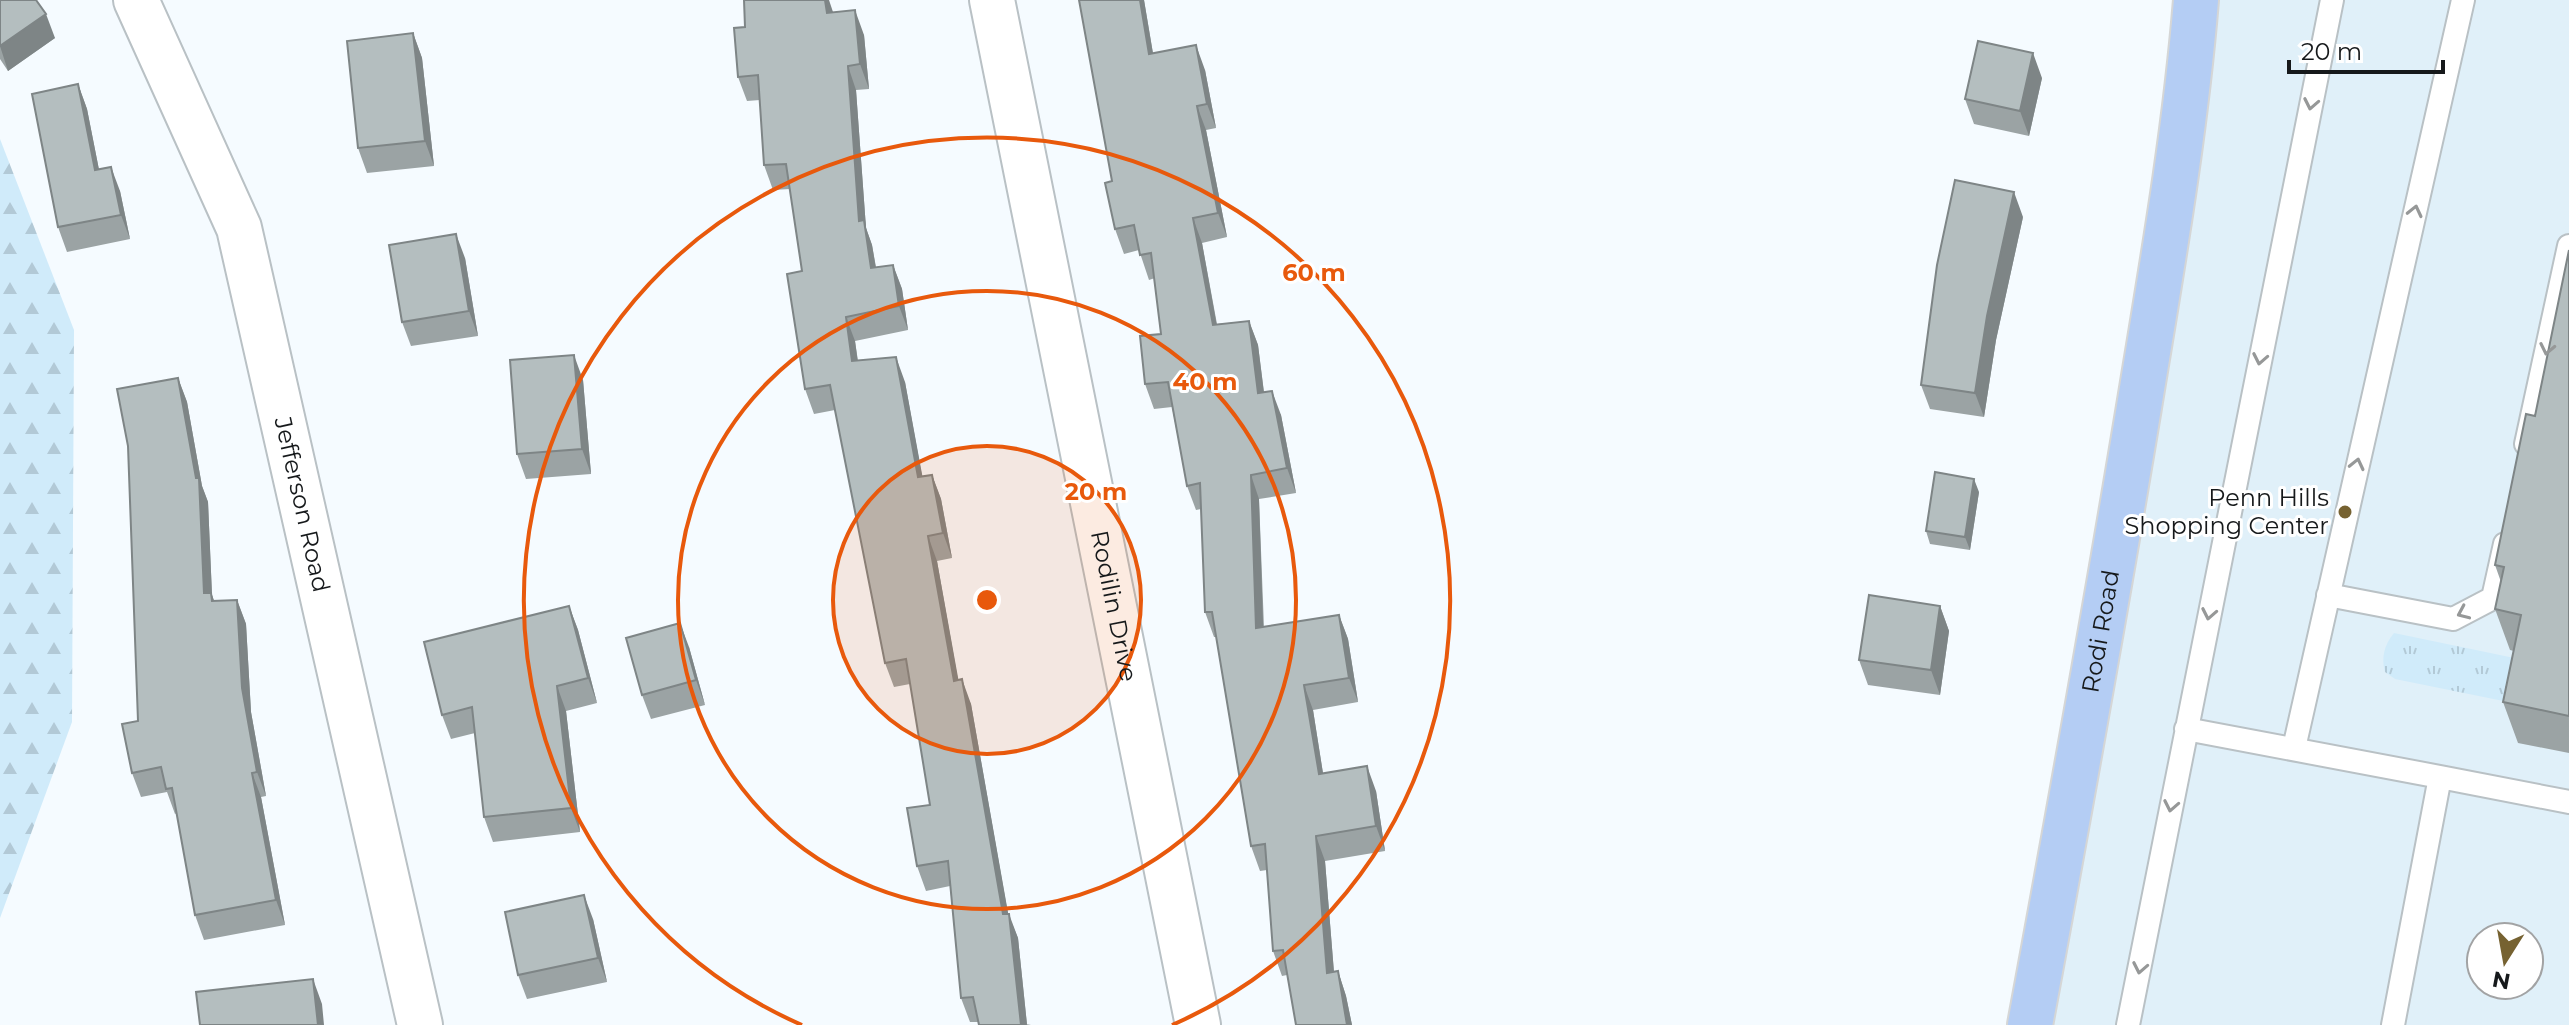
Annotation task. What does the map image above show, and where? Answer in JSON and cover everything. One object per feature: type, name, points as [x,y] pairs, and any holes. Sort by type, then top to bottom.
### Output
[{"type":"main road","name":"Rodi Road","points":[[2030,1025],[2094,676],[2146,364],[2191,60],[2196,0]]},
{"type":"street","name":"Jefferson Road","points":[[136,0],[239,228],[420,1025]]},
{"type":"street","name":"Rodilin Drive","points":[[992,0],[1198,1025]]},
{"type":"lane","points":[[2128,1025],[2332,0]]},
{"type":"lane","points":[[2294,748],[2463,0]]},
{"type":"lane","points":[[2523,460],[2569,246]]},
{"type":"lane","points":[[2328,595],[2453,619],[2493,598],[2509,522]]},
{"type":"lane","points":[[2186,729],[2569,802]]},
{"type":"lane","points":[[2393,1025],[2440,777]]},
{"type":"shaded area","name":"Penn Hills Shopping Center","points":[[2196,0],[2569,0],[2569,1025],[2030,1025]]},
{"type":"green space","points":[[0,139],[74,330],[72,722],[0,918]]},
{"type":"green space","points":[[2394,633],[2524,660],[2518,704],[2395,679],[2385,672],[2383,662],[2384,652]]},
{"type":"building","points":[[0,0],[36,0],[46,14],[0,46]]},
{"type":"building","points":[[744,0],[825,0],[827,13],[855,10],[860,64],[848,66],[859,221],[864,220],[871,268],[893,265],[899,306],[846,317],[852,361],[896,357],[918,477],[932,475],[943,533],[928,536],[954,681],[962,679],[1003,914],[1009,914],[1021,1025],[979,1025],[973,997],[961,998],[948,861],[917,866],[907,808],[930,805],[906,659],[885,663],[830,385],[805,389],[787,274],[802,271],[786,164],[764,165],[758,75],[738,77],[734,28],[745,27]]},
{"type":"building","points":[[1079,0],[1140,0],[1149,54],[1196,45],[1207,104],[1197,106],[1218,213],[1193,218],[1213,325],[1249,321],[1258,393],[1272,391],[1287,468],[1251,475],[1256,628],[1339,615],[1349,678],[1304,685],[1319,774],[1367,766],[1376,826],[1316,836],[1327,973],[1338,971],[1347,1025],[1296,1025],[1283,950],[1273,951],[1265,844],[1251,846],[1212,612],[1205,612],[1200,483],[1187,486],[1168,382],[1145,384],[1140,336],[1161,334],[1151,253],[1140,255],[1134,225],[1115,229],[1105,183],[1112,181]]},
{"type":"building","points":[[413,33],[425,141],[358,148],[347,41]]},
{"type":"building","points":[[1978,41],[2033,53],[2020,111],[1965,99]]},
{"type":"building","points":[[78,84],[95,170],[111,167],[121,215],[58,227],[32,94]]},
{"type":"building","points":[[1955,180],[2014,192],[1987,316],[1975,393],[1921,385],[1937,265]]},
{"type":"building","points":[[456,234],[469,311],[402,322],[389,245]]},
{"type":"building","points":[[2569,250],[2569,716],[2503,702],[2521,615],[2495,609],[2504,567],[2495,565],[2526,414],[2535,416]]},
{"type":"building","points":[[574,355],[582,449],[517,454],[510,360]]},
{"type":"building","points":[[178,378],[196,478],[199,478],[204,593],[211,593],[212,601],[237,600],[242,688],[257,772],[252,773],[276,900],[195,915],[172,788],[166,789],[161,767],[132,773],[122,724],[138,721],[128,446],[117,389]]},
{"type":"building","points":[[1935,472],[1974,479],[1965,537],[1926,531]]},
{"type":"building","points":[[1869,595],[1940,606],[1931,670],[1859,660]]},
{"type":"building","points":[[569,606],[588,678],[557,686],[571,808],[484,817],[472,707],[442,715],[424,642]]},
{"type":"building","points":[[680,623],[696,680],[642,695],[626,638]]},
{"type":"building","points":[[584,895],[598,958],[518,975],[505,912]]},
{"type":"building","points":[[313,979],[318,1025],[200,1025],[196,992]]},
{"type":"place","name":"Penn Hills Shopping Center","points":[[2345,512]]}]
